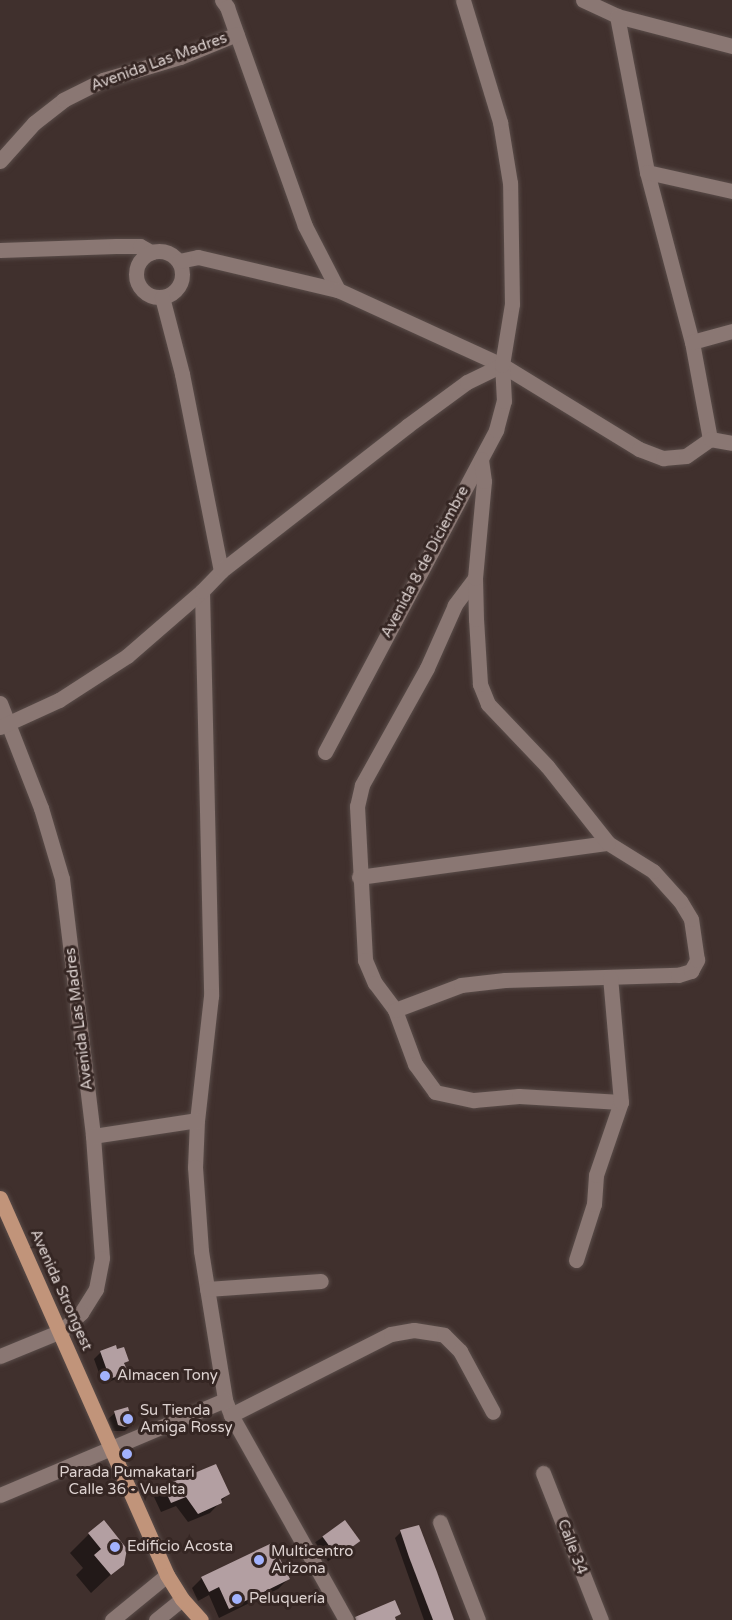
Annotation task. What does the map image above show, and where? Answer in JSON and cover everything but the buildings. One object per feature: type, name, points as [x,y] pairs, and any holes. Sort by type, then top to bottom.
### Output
[{"type":"main road","name":"Avenida Strongest","points":[[0,1198],[4,1219],[61,1331],[167,1575],[182,1599],[201,1620]]},
{"type":"street","points":[[222,0],[237,34],[305,226],[338,290]]},
{"type":"street","name":"Avenida 8 de Diciembre","points":[[325,752],[496,430],[504,401],[502,365],[512,304],[510,183],[500,122],[463,0]]},
{"type":"street","points":[[583,0],[617,16],[732,46]]},
{"type":"street","points":[[617,16],[647,172],[692,342],[710,439]]},
{"type":"street","name":"Avenida Las Madres","points":[[0,161],[34,123],[63,100],[103,80],[180,57],[237,34]]},
{"type":"street","points":[[647,172],[732,191]]},
{"type":"street","points":[[0,250],[141,246],[152,252],[167,251],[179,261],[183,277],[176,290],[162,297],[142,290],[136,276],[139,262],[152,252]]},
{"type":"street","points":[[179,261],[198,257],[338,290],[502,365],[639,449],[663,458],[686,456],[710,439],[732,443]]},
{"type":"street","points":[[162,297],[182,374],[221,571]]},
{"type":"street","points":[[692,342],[732,331]]},
{"type":"street","points":[[4,726],[59,700],[127,656],[202,591],[221,571],[467,382],[502,365]]},
{"type":"street","points":[[395,1010],[461,985],[505,980],[678,975],[691,971],[697,960],[691,919],[680,901],[653,871],[608,843],[547,766],[488,704],[480,684],[478,667],[474,578],[484,482],[481,459]]},
{"type":"street","points":[[474,578],[455,605],[427,669],[362,785],[357,806],[365,960],[375,983],[395,1010],[415,1064],[435,1092],[474,1100],[519,1096],[621,1102]]},
{"type":"street","points":[[202,591],[211,996],[197,1120],[195,1167],[207,1289],[228,1407],[346,1620]]},
{"type":"street","name":"Avenida Las Madres","points":[[0,703],[4,726],[41,808],[62,879],[93,1136],[102,1258],[100,1276],[89,1302],[61,1331]]},
{"type":"street","points":[[359,877],[608,843]]},
{"type":"street","points":[[576,1260],[594,1204],[596,1175],[621,1102],[610,977]]},
{"type":"street","points":[[93,1136],[197,1120]]},
{"type":"street","points":[[207,1289],[321,1281]]},
{"type":"street","points":[[0,1495],[110,1448],[228,1407],[392,1334],[414,1330],[444,1335],[460,1351],[493,1412]]},
{"type":"street","points":[[0,1356],[61,1331]]},
{"type":"street","name":"Calle 34","points":[[543,1473],[598,1619]]},
{"type":"street","points":[[440,1522],[477,1620]]},
{"type":"street","points":[[112,1620],[167,1575]]},
{"type":"street","points":[[156,1620],[182,1599]]},
{"type":"place","name":"Almacen Tony","points":[[105,1376]]},
{"type":"place","name":"Su Tienda Amiga Rossy","points":[[128,1419]]},
{"type":"place","name":"Parada Pumakatari Calle 36 - Vuelta","points":[[127,1454]]},
{"type":"place","name":"Edificio Acosta","points":[[115,1547]]},
{"type":"place","name":"Multicentro Arizona","points":[[259,1560]]},
{"type":"place","name":"Peluquería","points":[[237,1599]]}]
